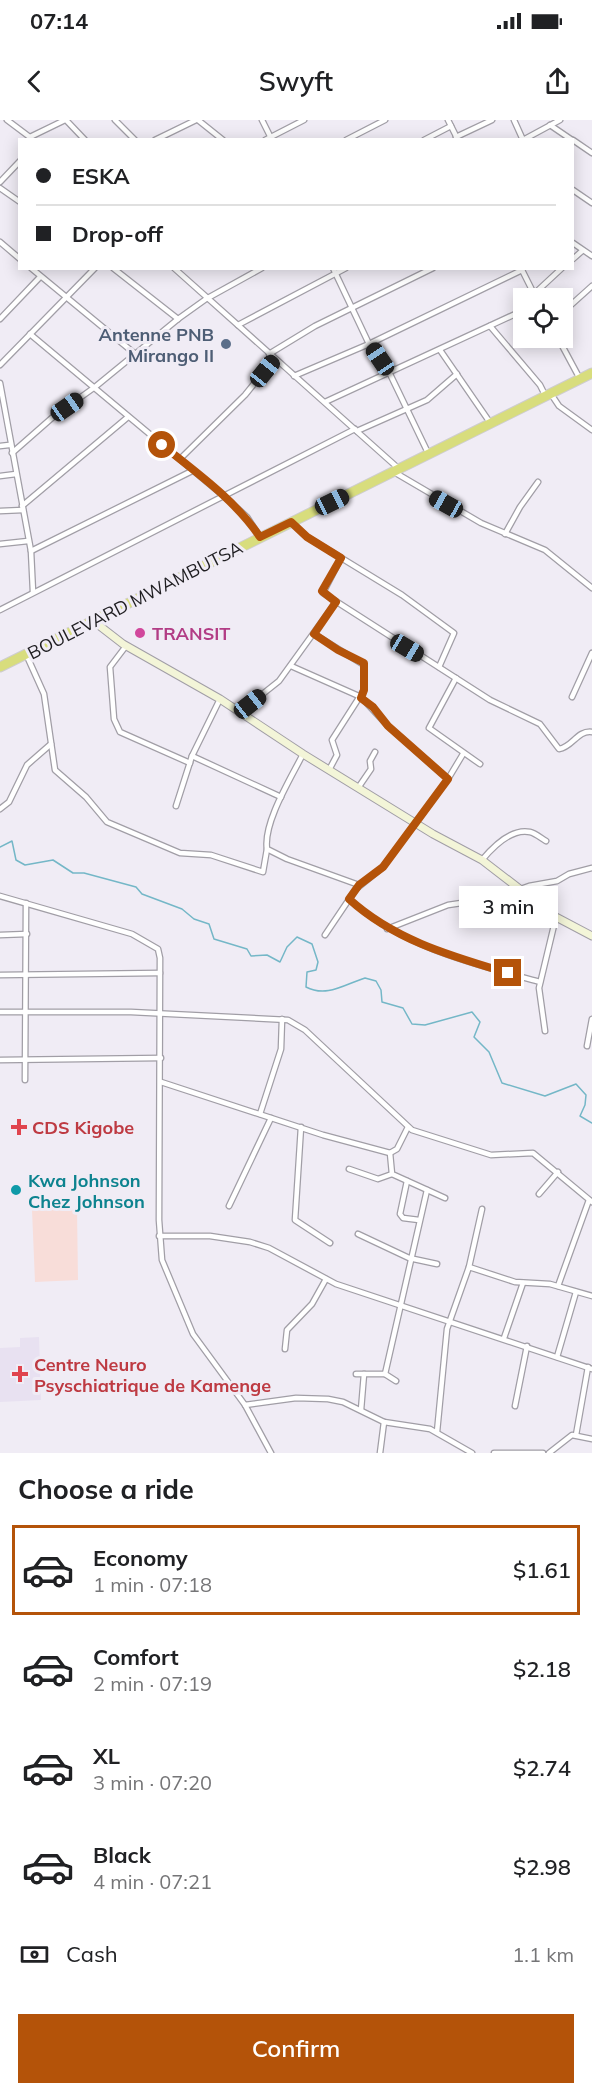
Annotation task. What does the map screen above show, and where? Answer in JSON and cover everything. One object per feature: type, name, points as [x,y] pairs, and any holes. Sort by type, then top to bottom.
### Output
[{"type":"highway","name":"BOULEVARD MWAMBUTSA","points":[[0,667],[260,537],[430,456],[592,373]]},
{"type":"street","points":[[7,120],[31,138],[65,120],[83,138]]},
{"type":"street","points":[[115,120],[133,138]]},
{"type":"street","points":[[159,138],[197,120],[220,138]]},
{"type":"street","points":[[262,120],[271,138],[304,120]]},
{"type":"street","points":[[350,138],[385,120]]},
{"type":"street","points":[[448,120],[457,138],[492,120]]},
{"type":"street","points":[[514,120],[522,138]]},
{"type":"street","points":[[527,138],[560,120]]},
{"type":"street","points":[[550,125],[569,138]]},
{"type":"street","points":[[428,138],[451,126]]},
{"type":"street","points":[[574,141],[592,153]]},
{"type":"street","points":[[0,182],[18,163]]},
{"type":"street","points":[[0,188],[18,201]]},
{"type":"street","points":[[574,191],[592,203]]},
{"type":"street","points":[[0,242],[18,257]]},
{"type":"street","points":[[574,244],[592,256]]},
{"type":"street","points":[[574,258],[582,251]]},
{"type":"street","points":[[33,270],[134,353]]},
{"type":"street","points":[[0,365],[93,270]]},
{"type":"street","points":[[116,270],[178,319]]},
{"type":"street","points":[[176,270],[356,430],[397,471],[481,524],[552,555],[592,588]]},
{"type":"street","points":[[246,270],[248,276]]},
{"type":"street","points":[[12,453],[53,417],[95,387],[178,319],[206,299],[258,270]]},
{"type":"street","points":[[269,354],[315,326],[429,270]]},
{"type":"street","points":[[294,376],[369,344],[520,270]]},
{"type":"street","points":[[522,270],[531,288]]},
{"type":"street","points":[[543,288],[560,270]]},
{"type":"street","points":[[238,325],[334,271],[369,344],[390,374],[430,456]]},
{"type":"street","points":[[0,319],[40,276]]},
{"type":"street","points":[[573,303],[592,286]]},
{"type":"street","points":[[324,402],[390,374],[513,315]]},
{"type":"street","points":[[490,326],[548,395],[592,430]]},
{"type":"street","points":[[30,334],[225,497],[247,517],[260,537]]},
{"type":"street","points":[[563,348],[580,379]]},
{"type":"street","points":[[440,350],[491,424]]},
{"type":"street","points":[[180,459],[245,395],[274,359]]},
{"type":"street","points":[[0,610],[356,430],[408,411],[427,400],[457,374]]},
{"type":"street","points":[[0,383],[9,445],[31,551],[33,592]]},
{"type":"street","points":[[0,511],[22,508],[128,417]]},
{"type":"street","points":[[0,446],[9,445]]},
{"type":"street","points":[[31,551],[192,471]]},
{"type":"street","points":[[0,476],[16,474]]},
{"type":"street","points":[[505,534],[522,503],[538,482]]},
{"type":"street","points":[[291,522],[307,537],[402,595],[455,634],[439,667]]},
{"type":"street","points":[[0,544],[28,541]]},
{"type":"street","points":[[341,558],[322,591],[336,602],[490,700],[540,724],[559,749],[566,747],[581,733],[592,732]]},
{"type":"street","points":[[240,712],[269,691],[291,666],[336,602]]},
{"type":"street","points":[[92,620],[126,646],[220,699],[414,823],[482,860],[556,917],[592,936]]},
{"type":"street","points":[[314,634],[364,663],[364,690],[332,740],[337,755],[329,770]]},
{"type":"street","points":[[126,646],[110,668],[116,727],[125,736],[190,763]]},
{"type":"street","points":[[572,697],[592,653]]},
{"type":"street","points":[[26,654],[44,694],[55,770],[86,797],[107,822],[180,853],[211,855],[263,872],[269,832],[281,796],[303,754]]},
{"type":"street","points":[[291,666],[361,698],[373,707],[388,726],[448,779]]},
{"type":"street","points":[[456,678],[429,728],[480,764]]},
{"type":"street","points":[[176,806],[192,756],[220,699]]},
{"type":"street","points":[[0,809],[9,802],[27,765],[51,744]]},
{"type":"street","points":[[358,788],[371,769],[370,761],[375,752]]},
{"type":"street","points":[[325,935],[359,885],[383,867],[448,779],[463,754]]},
{"type":"street","points":[[192,756],[281,796]]},
{"type":"street","points":[[482,860],[497,844],[520,833],[531,832],[546,841]]},
{"type":"street","points":[[267,849],[287,859],[359,885]]},
{"type":"street","points":[[387,929],[448,905],[495,898],[521,888],[557,881],[568,874],[592,868]]},
{"type":"street","points":[[0,896],[150,942],[158,949],[161,1014],[159,1236],[166,1273],[193,1334],[245,1405],[271,1453]]},
{"type":"street","points":[[349,899],[387,929],[409,940],[540,982]]},
{"type":"street","points":[[25,1080],[26,903]]},
{"type":"street","points":[[545,1030],[539,1002],[540,982],[556,917]]},
{"type":"street","points":[[0,935],[27,934]]},
{"type":"street","points":[[0,975],[160,973]]},
{"type":"street","points":[[0,1012],[161,1014],[282,1019],[306,1030],[408,1127],[491,1155],[533,1153],[591,1201],[558,1286]]},
{"type":"street","points":[[260,1114],[281,1049],[282,1019]]},
{"type":"street","points":[[587,1046],[592,1019]]},
{"type":"street","points":[[0,1060],[161,1058]]},
{"type":"street","points":[[161,1082],[390,1154]]},
{"type":"street","points":[[229,1206],[271,1118]]},
{"type":"street","points":[[301,1127],[295,1220],[330,1243]]},
{"type":"street","points":[[390,1154],[397,1149],[408,1127]]},
{"type":"street","points":[[390,1154],[392,1174]]},
{"type":"street","points":[[349,1170],[378,1179],[392,1174],[445,1198]]},
{"type":"street","points":[[539,1194],[558,1172]]},
{"type":"street","points":[[407,1181],[400,1214],[404,1218],[419,1220]]},
{"type":"street","points":[[385,1374],[409,1258],[427,1190]]},
{"type":"street","points":[[437,1432],[449,1320],[469,1267],[482,1209]]},
{"type":"street","points":[[358,1234],[409,1258],[437,1264]]},
{"type":"street","points":[[159,1236],[210,1236],[250,1242],[277,1252],[326,1279],[590,1368],[576,1435]]},
{"type":"street","points":[[469,1267],[523,1283],[558,1286],[592,1296]]},
{"type":"street","points":[[285,1349],[287,1330],[312,1304],[326,1279]]},
{"type":"street","points":[[504,1338],[523,1283]]},
{"type":"street","points":[[557,1357],[576,1292]]},
{"type":"street","points":[[515,1406],[527,1346]]},
{"type":"street","points":[[356,1374],[385,1374],[396,1381]]},
{"type":"street","points":[[361,1410],[364,1374]]},
{"type":"street","points":[[245,1405],[313,1397],[343,1402],[384,1422],[418,1426],[437,1432],[472,1453]]},
{"type":"street","points":[[380,1453],[384,1422]]},
{"type":"street","points":[[549,1453],[565,1438],[576,1435],[592,1439]]},
{"type":"street","points":[[455,1453],[457,1446]]},
{"type":"street","points":[[494,1453],[543,1453]]},
{"type":"shaded area","points":[[77,1208],[78,1280],[35,1282],[32,1210]]},
{"type":"shaded area","name":"Centre Neuro Psyschiatrique de Kamenge","points":[[39,1337],[41,1400],[0,1402],[0,1348],[20,1347],[20,1338]]},
{"type":"waterway","points":[[0,847],[12,841],[16,860],[25,865],[53,860],[73,873],[84,873],[136,887],[142,894],[182,909],[194,919],[209,924],[214,939],[247,949],[251,956],[267,955],[280,962],[287,947],[297,937],[312,944],[318,962],[316,970],[307,972],[306,987],[314,990],[329,991],[365,978],[376,981],[381,990],[382,1002],[403,1008],[412,1024],[425,1025],[472,1012],[480,1022],[474,1037],[489,1052],[502,1083],[545,1096],[576,1084],[586,1095],[580,1116],[592,1123]]},
{"type":"place","name":"Antenne PNB Mirango II","points":[[226,344]]},
{"type":"place","name":"TRANSIT","points":[[140,633]]},
{"type":"place","name":"CDS Kigobe","points":[[19,1127]]},
{"type":"place","name":"Kwa Johnson Chez Johnson","points":[[16,1190]]},
{"type":"place","name":"Centre Neuro Psyschiatrique de Kamenge","points":[[20,1374]]},
{"type":"route","points":[[162,445],[247,517],[260,537],[291,522],[307,537],[341,558],[322,591],[336,602],[314,634],[364,663],[364,690],[361,698],[373,707],[388,726],[448,779],[383,867],[376,875],[359,885],[349,899],[366,915],[398,935],[508,973]]}]
